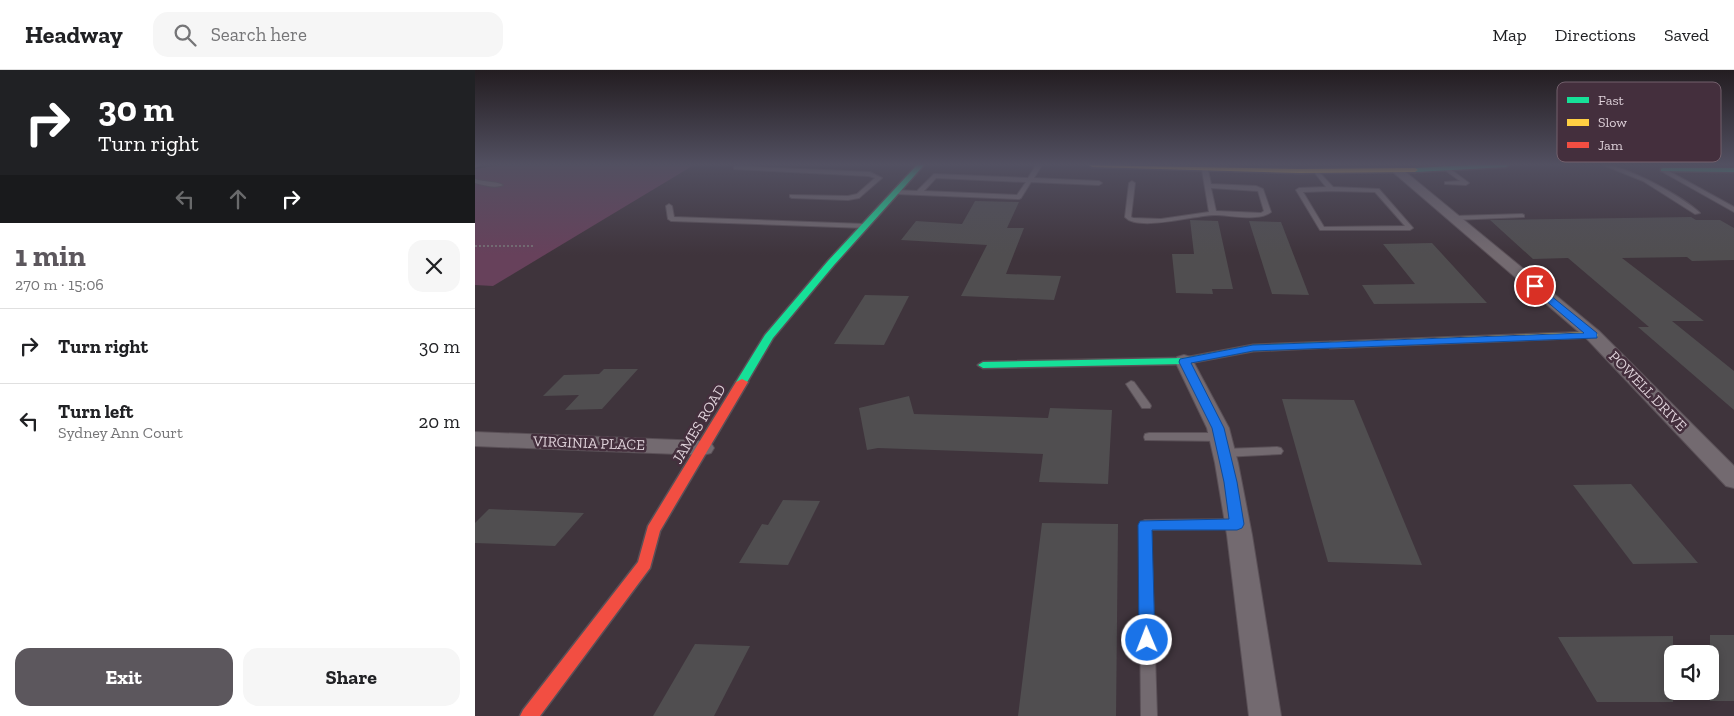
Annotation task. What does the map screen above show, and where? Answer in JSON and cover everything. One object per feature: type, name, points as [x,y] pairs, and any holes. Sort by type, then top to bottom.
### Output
[{"type":"street","name":"JAMES ROAD","points":[[529,716],[645,564],[653,530],[769,338],[807,290],[893,195]]},
{"type":"street","name":"POWELL DRIVE","points":[[1427,195],[1542,286],[1734,480]]},
{"type":"street","points":[[983,365],[1184,362],[1253,348],[1593,336]]},
{"type":"street","points":[[1184,362],[1218,428],[1222,445],[1237,524],[1265,716]]},
{"type":"street","name":"VIRGINIA PLACE","points":[[475,439],[703,448]]},
{"type":"lane","points":[[792,196],[847,198],[860,195]]},
{"type":"lane","points":[[973,195],[1019,197],[1020,195]]},
{"type":"lane","points":[[1131,195],[1128,217],[1131,220],[1161,221],[1213,213],[1262,214],[1268,212],[1263,195]]},
{"type":"lane","points":[[1210,195],[1213,213]]},
{"type":"lane","points":[[1302,195],[1322,229],[1410,228],[1381,195]]},
{"type":"lane","points":[[1668,195],[1697,214]]},
{"type":"lane","points":[[1708,195],[1734,210]]},
{"type":"lane","points":[[669,206],[671,218],[865,226]]},
{"type":"lane","points":[[1454,218],[1522,216]]},
{"type":"lane","points":[[1131,384],[1146,406]]},
{"type":"lane","points":[[1149,437],[1277,452]]},
{"type":"lane","points":[[1149,716],[1145,525],[1237,524]]},
{"type":"path","points":[[475,246],[534,246]]},
{"type":"shaded area","points":[[475,195],[644,195],[493,286],[475,285]]},
{"type":"building","points":[[975,201],[1019,202],[1007,228],[1024,228],[1006,274],[1061,276],[1054,300],[961,296],[987,245],[901,240],[916,221],[962,224]]},
{"type":"building","points":[[1691,217],[1696,220],[1720,220],[1734,228],[1734,260],[1692,261],[1687,257],[1622,258],[1704,321],[1672,321],[1734,371],[1734,410],[1638,327],[1649,327],[1568,258],[1533,259],[1490,220]]},
{"type":"building","points":[[1190,220],[1218,221],[1233,289],[1212,289],[1213,294],[1176,293],[1172,254],[1194,254]]},
{"type":"building","points":[[1249,221],[1281,222],[1309,295],[1272,294]]},
{"type":"building","points":[[1432,243],[1487,303],[1374,304],[1362,285],[1415,284],[1383,244]]},
{"type":"building","points":[[865,295],[909,296],[884,345],[834,344]]},
{"type":"building","points":[[604,369],[638,369],[602,409],[565,410],[579,395],[543,396],[564,375],[599,374]]},
{"type":"building","points":[[909,396],[914,414],[1048,418],[1050,408],[1112,410],[1108,484],[1039,482],[1043,454],[878,448],[867,450],[859,408]]},
{"type":"building","points":[[1282,399],[1354,400],[1422,565],[1328,562]]},
{"type":"building","points":[[1631,484],[1698,563],[1633,564],[1573,485]]},
{"type":"building","points":[[783,500],[820,501],[788,565],[739,563],[762,524],[768,525]]},
{"type":"building","points":[[489,509],[584,513],[555,546],[475,543],[475,523]]},
{"type":"building","points":[[1042,523],[1118,524],[1116,716],[1018,716]]},
{"type":"building","points":[[1710,635],[1734,635],[1734,701],[1710,701],[1719,700],[1719,645],[1710,645]]},
{"type":"building","points":[[1673,636],[1673,645],[1664,645],[1664,700],[1673,700],[1673,702],[1597,702],[1558,637]]},
{"type":"building","points":[[695,644],[750,646],[714,716],[653,716]]},
{"type":"traffic: fast","points":[[742,382],[769,337],[831,263],[893,195]]},
{"type":"traffic: fast","points":[[983,365],[1184,361],[1253,348],[1330,345]]},
{"type":"traffic: slow","points":[[1330,345],[1593,335]]},
{"type":"traffic: jam","points":[[529,716],[645,564],[653,530],[742,382]]},
{"type":"route","points":[[1147,640],[1145,525],[1237,524],[1231,482],[1218,428],[1184,362],[1253,348],[1593,336],[1535,286]]}]
